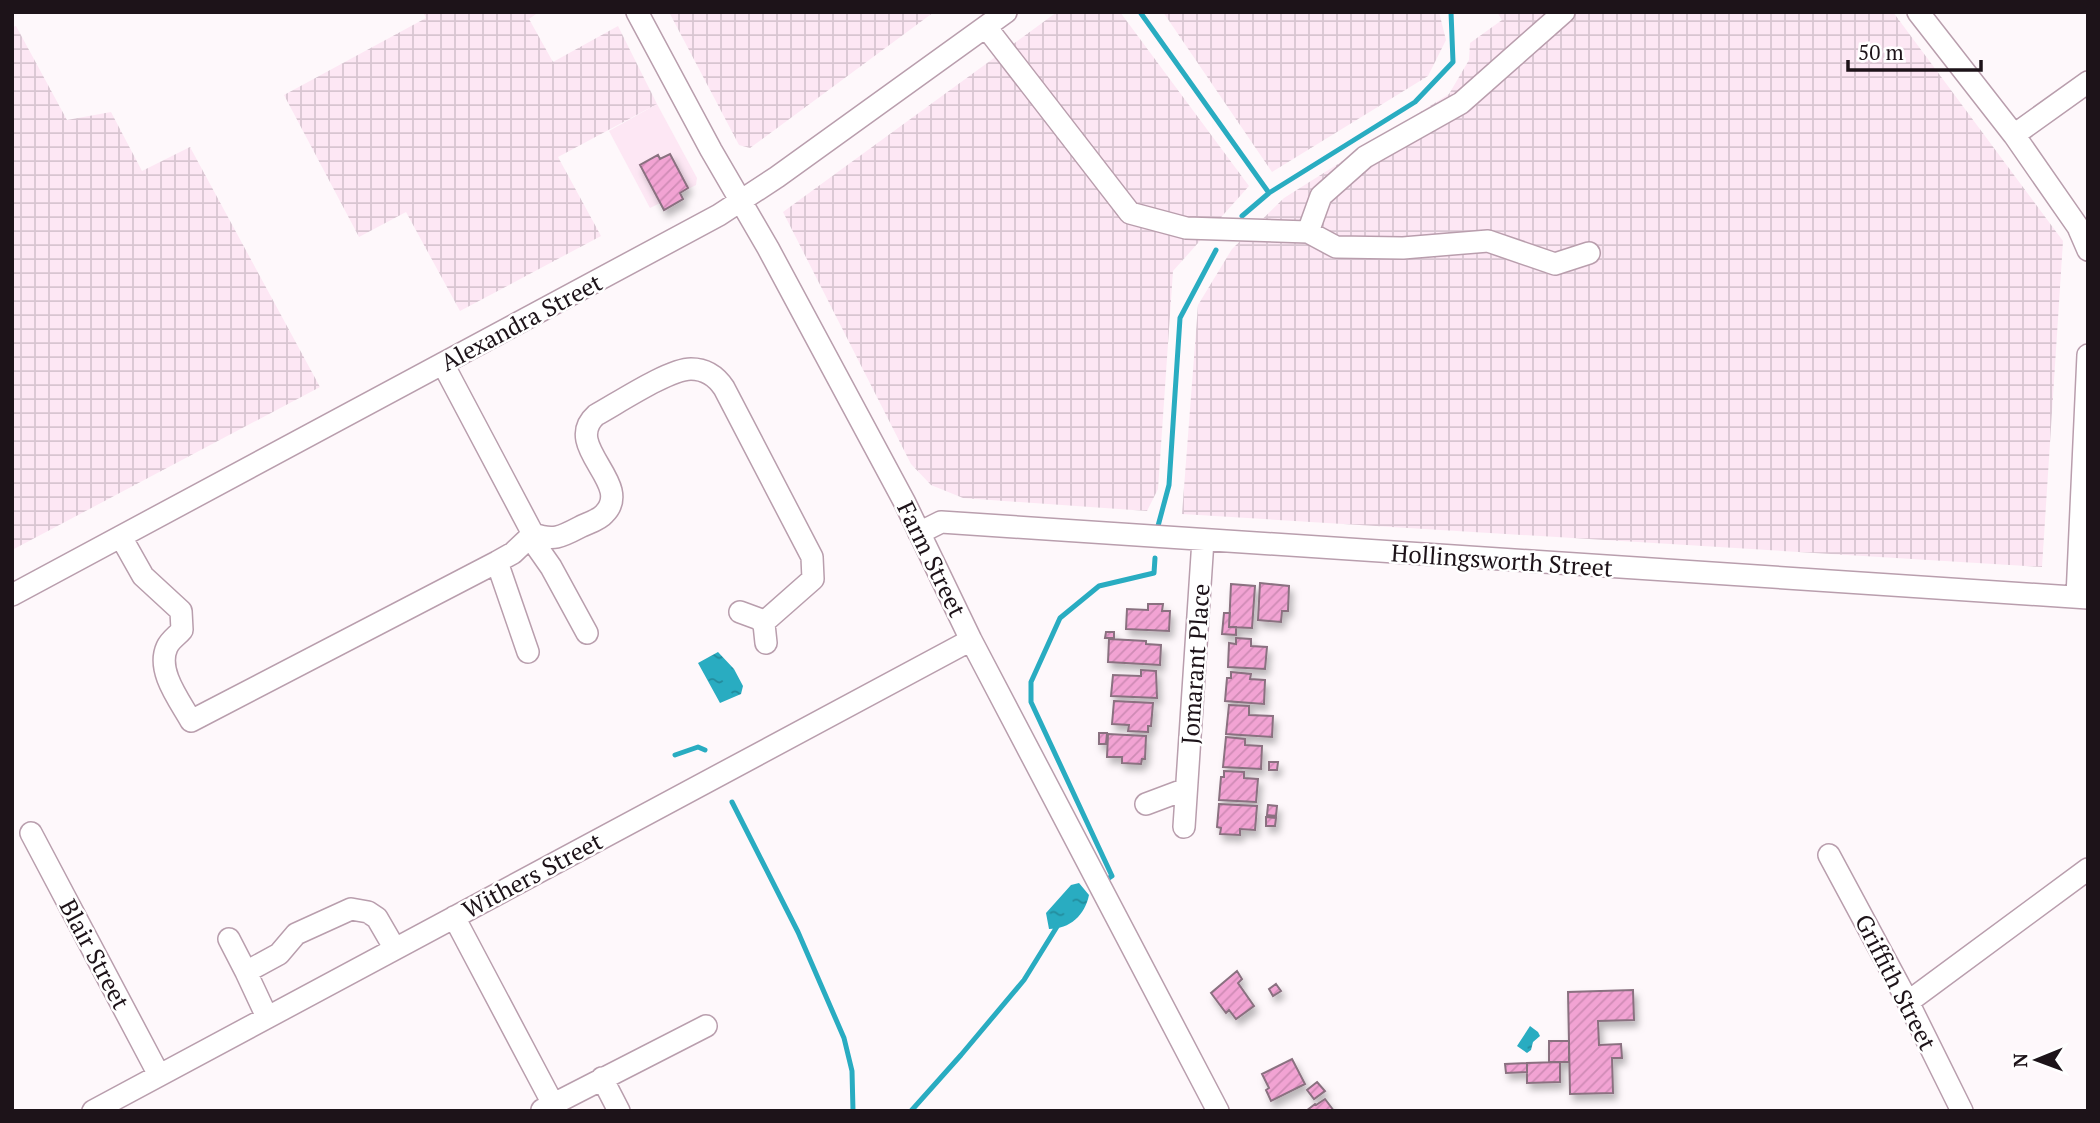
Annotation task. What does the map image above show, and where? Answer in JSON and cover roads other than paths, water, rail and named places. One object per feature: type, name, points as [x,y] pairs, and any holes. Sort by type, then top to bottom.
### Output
[{"type":"street","name":"Farm Street","points":[[636,12],[768,248],[919,533],[971,640],[1218,1111]]},
{"type":"street","name":"Alexandra Street","points":[[12,595],[740,202],[1006,12]]},
{"type":"street","points":[[1918,12],[2014,135],[2078,228],[2088,250]]},
{"type":"street","points":[[1308,232],[1321,196],[1365,157],[1461,103],[1559,16]]},
{"type":"street","points":[[986,27],[1130,213],[1186,228],[1308,232],[1336,247],[1404,248],[1488,241],[1555,264],[1589,253]]},
{"type":"street","points":[[2014,135],[2088,82]]},
{"type":"street","points":[[2082,598],[2088,355]]},
{"type":"street","points":[[443,364],[532,536],[586,633]]},
{"type":"street","points":[[532,536],[548,539],[562,536],[603,516],[611,505],[611,489],[588,445],[588,422],[675,372],[692,369],[708,372],[717,377],[724,388],[812,557],[813,579],[765,633],[759,619],[740,612]]},
{"type":"street","name":"Hollingsworth Street","points":[[919,533],[941,522],[2082,598]]},
{"type":"street","points":[[121,537],[143,576],[181,611],[182,630],[166,648],[165,670],[191,721],[497,562],[532,536]]},
{"type":"street","name":"Jomarant Place","points":[[1184,827],[1203,540]]},
{"type":"street","points":[[497,562],[528,652]]},
{"type":"street","name":"Withers Street","points":[[93,1111],[971,640]]},
{"type":"street","points":[[1146,804],[1186,789]]},
{"type":"street","name":"Blair Street","points":[[31,833],[159,1075]]},
{"type":"street","name":"Griffith Street","points":[[1829,855],[1908,1002],[1962,1111]]},
{"type":"street","points":[[1908,1002],[2088,869]]},
{"type":"street","points":[[246,972],[279,954],[296,934],[346,911],[359,910],[377,918],[395,949]]},
{"type":"street","points":[[454,917],[547,1107],[706,1026]]},
{"type":"street","points":[[229,939],[267,1017]]},
{"type":"street","points":[[602,1079],[619,1111]]},
{"type":"water","points":[[718,652],[734,669],[743,686],[741,694],[720,703],[698,663]]},
{"type":"water","points":[[1079,883],[1089,895],[1084,909],[1070,924],[1049,929],[1046,913],[1071,885]]},
{"type":"water","points":[[1530,1026],[1540,1036],[1527,1053],[1517,1046]]},
{"type":"waterway","points":[[1140,12],[1269,193]]},
{"type":"waterway","points":[[1242,216],[1269,193],[1415,102],[1453,62],[1451,12]]},
{"type":"waterway","points":[[1158,526],[1169,485],[1180,318],[1216,250]]},
{"type":"waterway","points":[[1109,878],[1112,876],[1031,702],[1031,682],[1060,618],[1099,586],[1154,573],[1155,558]]},
{"type":"waterway","points":[[675,755],[698,747],[705,750]]},
{"type":"waterway","points":[[732,802],[798,932],[844,1038],[852,1071],[853,1111]]},
{"type":"waterway","points":[[911,1111],[1024,980],[1058,925]]}]
